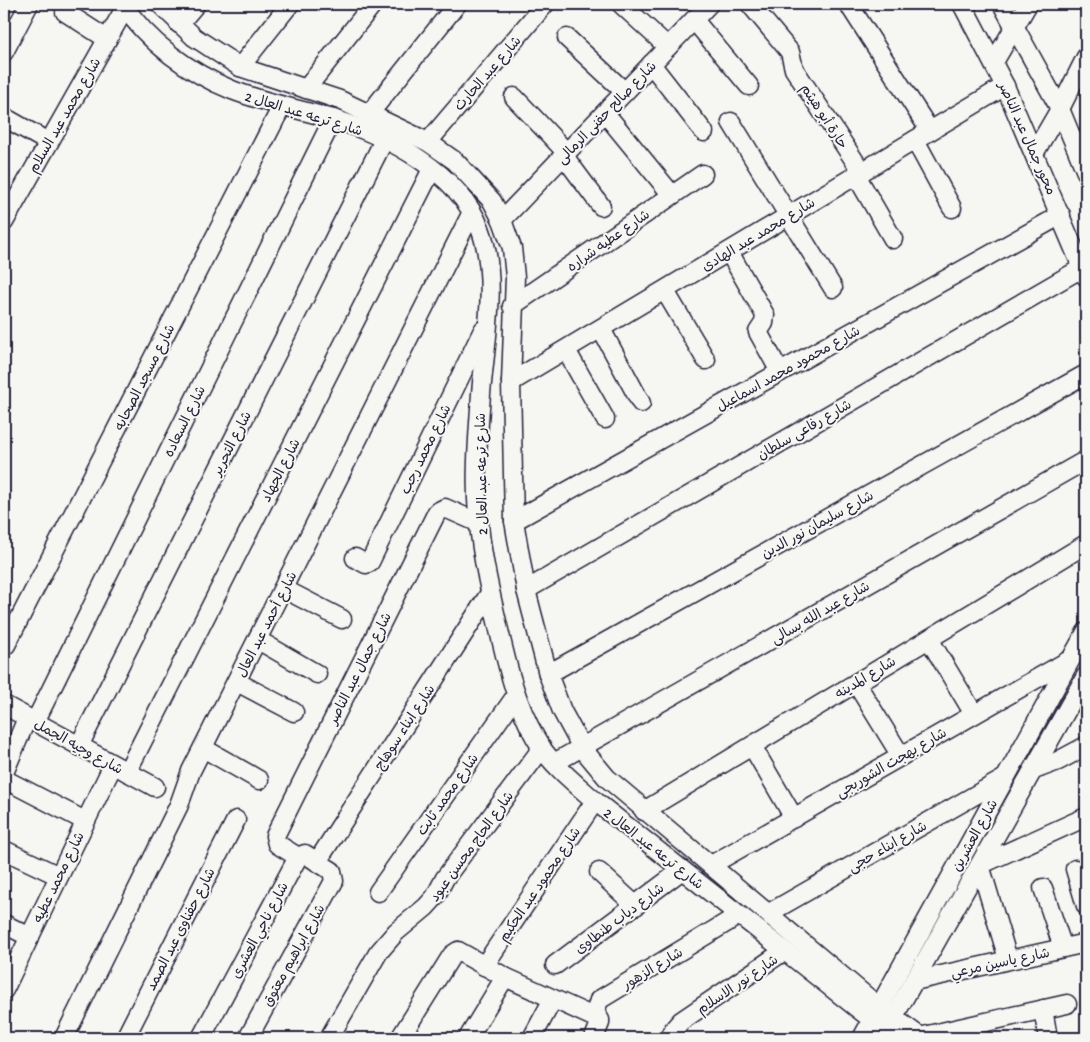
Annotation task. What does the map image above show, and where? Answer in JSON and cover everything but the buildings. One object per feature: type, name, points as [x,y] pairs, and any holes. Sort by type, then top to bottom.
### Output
[{"type":"street","points":[[4,52],[29,4]]},
{"type":"street","name":"شارع ترعه عبد العال 2","points":[[160,4],[179,24],[212,50],[240,67],[370,113],[428,142],[456,161],[480,186],[502,220],[513,258],[515,277],[512,306],[511,382],[514,521],[526,590],[548,674],[562,711],[582,748],[607,778],[769,914],[876,1014],[889,1032],[920,1037]]},
{"type":"street","points":[[179,24],[196,4]]},
{"type":"street","points":[[240,67],[290,4]]},
{"type":"street","points":[[306,89],[373,4]]},
{"type":"street","points":[[370,113],[457,4]]},
{"type":"street","name":"شارع عبد الحارث","points":[[428,142],[545,4]]},
{"type":"street","points":[[621,4],[668,47]]},
{"type":"street","name":"شارع صالح حفنى الرمالى","points":[[502,220],[709,4]]},
{"type":"street","name":"حارة أبو هيثم","points":[[750,4],[787,49],[794,69],[859,174],[893,239]]},
{"type":"street","points":[[850,4],[922,135],[952,208]]},
{"type":"street","name":"محور جمال عبد الناصر","points":[[962,4],[1005,86],[1035,152],[1084,272]]},
{"type":"street","points":[[1002,4],[1060,110],[1085,168]]},
{"type":"street","points":[[994,62],[1028,4]]},
{"type":"street","name":"شارع ترعه عبد العال 2","points":[[124,6],[162,47],[191,68],[231,90],[333,119],[384,140],[432,169],[454,188],[472,212],[480,228],[486,254],[488,321],[479,434],[479,523],[490,593],[515,697],[542,748],[554,764],[595,801],[784,951],[876,1014]]},
{"type":"street","name":"شارع محمد عبد السلام","points":[[6,210],[48,142],[124,6]]},
{"type":"street","points":[[65,12],[107,39]]},
{"type":"street","points":[[694,20],[749,86]]},
{"type":"street","points":[[567,38],[625,92]]},
{"type":"street","points":[[651,64],[704,132]]},
{"type":"street","points":[[1035,152],[1084,67]]},
{"type":"street","name":"شارع محمد عبد الهادى","points":[[511,382],[1005,86]]},
{"type":"street","points":[[514,97],[566,154],[601,206]]},
{"type":"street","name":"شارع مسجد الصحابه","points":[[4,646],[282,106]]},
{"type":"street","points":[[605,113],[672,195]]},
{"type":"street","points":[[4,117],[48,142]]},
{"type":"street","name":"شارع السعاده","points":[[4,774],[333,119]]},
{"type":"street","points":[[731,122],[790,215],[833,288]]},
{"type":"street","name":"شارع التحرير","points":[[79,746],[384,140]]},
{"type":"street","name":"شارع الجهاد","points":[[120,768],[432,169]]},
{"type":"street","name":"شارع عطيه شراره","points":[[512,306],[703,174]]},
{"type":"street","name":"شارع أحمد عبد العال","points":[[64,1038],[179,805],[190,771],[284,589],[472,212]]},
{"type":"street","name":"شارع محمود محمد اسماعيل","points":[[514,521],[1061,215]]},
{"type":"street","points":[[729,252],[765,315],[764,323],[758,332],[780,372]]},
{"type":"street","name":"شارع رفاعى سلطان","points":[[526,590],[1084,272]]},
{"type":"street","points":[[665,291],[706,360]]},
{"type":"street","name":"شارع محمد رجب","points":[[355,558],[367,564],[370,562],[488,321]]},
{"type":"street","points":[[601,329],[641,402]]},
{"type":"street","points":[[566,350],[605,419]]},
{"type":"street","name":"شارع سليمان نور الدين","points":[[548,674],[1086,374]]},
{"type":"street","name":"شارع عبد الله بسالى","points":[[554,764],[1086,460]]},
{"type":"street","name":"شارع جمال عبد الناصر","points":[[298,857],[277,844],[275,836],[436,512],[445,508],[479,523]]},
{"type":"street","name":"شارع المدينه","points":[[644,811],[1086,544]]},
{"type":"street","points":[[284,589],[342,619]]},
{"type":"street","name":"شارع ابناء سوهاج","points":[[317,862],[490,593]]},
{"type":"street","name":"شارع العشرين","points":[[862,1038],[1086,632]]},
{"type":"street","points":[[929,639],[974,714]]},
{"type":"street","points":[[258,640],[317,674]]},
{"type":"street","name":"شارع بهجت الشوربجى","points":[[712,865],[1071,659]]},
{"type":"street","name":"شارع العشرين","points":[[889,1032],[914,980],[1086,676]]},
{"type":"street","points":[[237,682],[294,712]]},
{"type":"street","points":[[856,683],[901,756]]},
{"type":"street","name":"شارع محمد ثابت","points":[[378,892],[515,697]]},
{"type":"street","name":"شارع وجيه الجمل","points":[[4,705],[155,788]]},
{"type":"street","points":[[752,746],[794,818]]},
{"type":"street","points":[[1034,770],[1058,761],[1086,746]]},
{"type":"street","points":[[203,748],[259,780]]},
{"type":"street","name":"شارع الحاج محسن عبود","points":[[329,1038],[378,953],[396,932],[435,898],[445,878],[542,748]]},
{"type":"street","name":"شارع محمد عطيه","points":[[4,990],[85,821],[120,768]]},
{"type":"street","name":"شارع ابناء حجى","points":[[769,914],[1005,778]]},
{"type":"street","points":[[4,779],[85,821]]},
{"type":"street","name":"شارع محمود عبد الحكيم","points":[[484,966],[595,801]]},
{"type":"street","points":[[1008,959],[980,865],[1086,817]]},
{"type":"street","name":"شارع حفناوى عبد الصمد","points":[[125,1038],[236,820]]},
{"type":"street","points":[[4,850],[59,876]]},
{"type":"street","points":[[298,857],[305,854],[317,862]]},
{"type":"street","name":"شارع ناجي العشرى","points":[[201,1038],[298,857]]},
{"type":"street","name":"شارع ابراهيم معتوق","points":[[248,1038],[334,881],[332,871],[317,862]]},
{"type":"street","points":[[1075,869],[1086,906]]},
{"type":"street","name":"شارع دياب طنطاوى","points":[[555,965],[682,870]]},
{"type":"street","points":[[599,872],[636,906]]},
{"type":"street","points":[[1043,888],[1063,948]]},
{"type":"street","name":"شارع الزهور","points":[[594,1038],[600,1020],[596,1010],[599,1000],[739,916]]},
{"type":"street","points":[[4,924],[30,937]]},
{"type":"street","name":"شارع ياسين مرعي","points":[[914,980],[1086,944]]},
{"type":"street","points":[[400,1038],[452,955],[461,951],[505,977],[600,1020]]},
{"type":"street","name":"شارع نور الاسلام","points":[[670,1038],[674,1029],[681,1021],[784,951]]},
{"type":"street","points":[[468,1038],[505,977]]},
{"type":"street","points":[[532,1038],[553,999]]},
{"type":"street","points":[[920,1037],[1067,1004]]},
{"type":"street","points":[[1043,1009],[1048,1038]]}]
